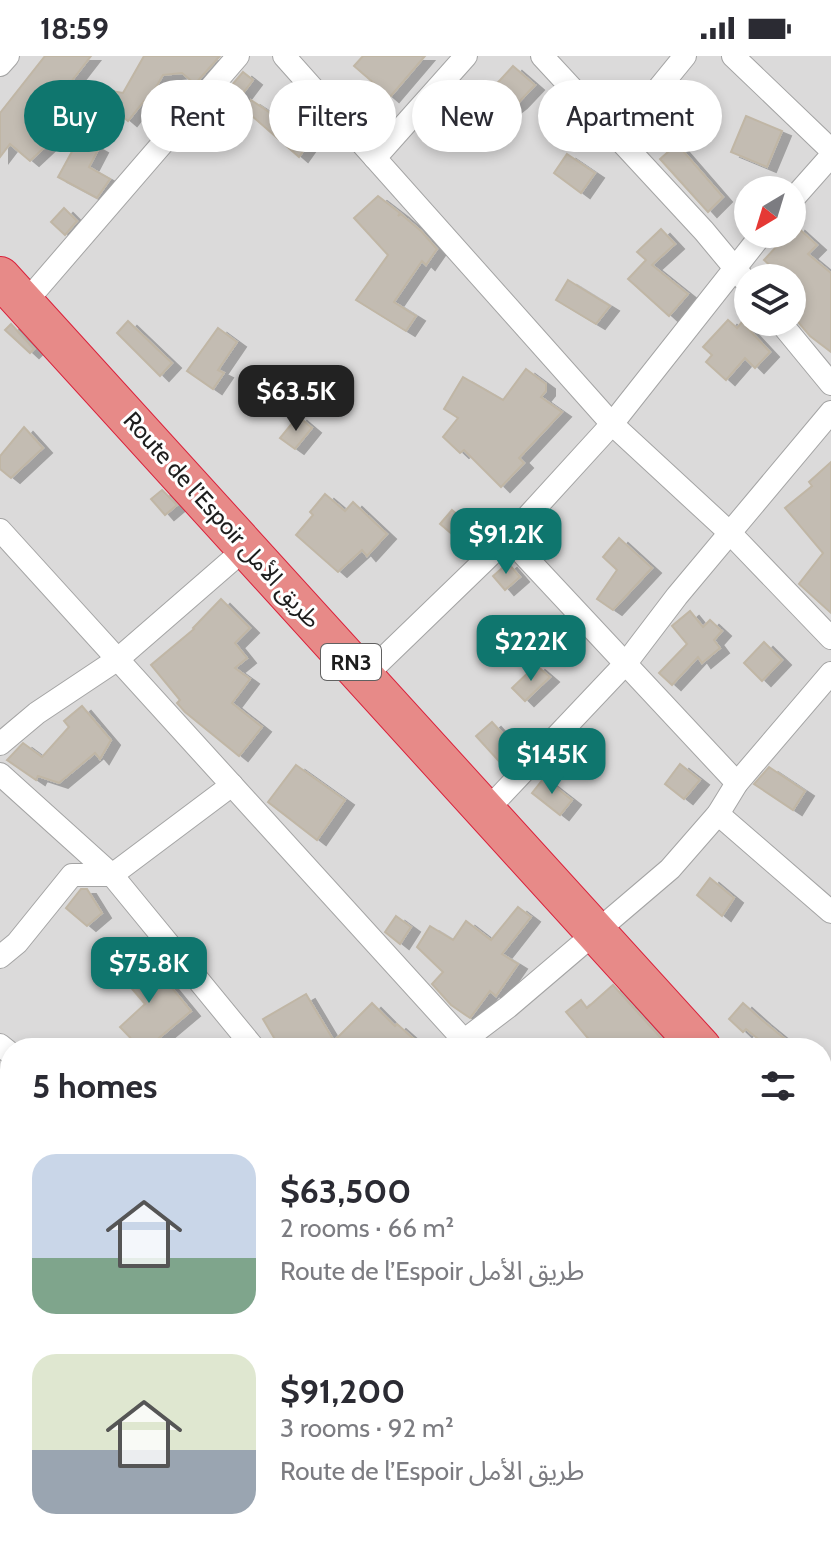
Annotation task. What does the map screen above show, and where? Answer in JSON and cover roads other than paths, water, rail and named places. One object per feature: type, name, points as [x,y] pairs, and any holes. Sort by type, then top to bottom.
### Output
[{"type":"highway","name":"Route de l’Espoir طريق الأمل","points":[[12,290],[692,1038]]},
{"type":"street","points":[[0,65],[8,56]]},
{"type":"street","points":[[12,290],[238,56]]},
{"type":"street","points":[[284,56],[612,424],[730,533],[831,638]]},
{"type":"street","points":[[375,158],[466,56]]},
{"type":"street","points":[[542,56],[564,80]]},
{"type":"street","points":[[665,80],[685,56]]},
{"type":"street","points":[[733,56],[831,153],[806,183]]},
{"type":"street","points":[[631,152],[734,267]]},
{"type":"street","points":[[364,677],[508,538],[734,285]]},
{"type":"street","points":[[792,336],[831,384]]},
{"type":"street","points":[[486,811],[626,663],[677,596],[831,412]]},
{"type":"street","points":[[1,532],[232,785],[456,1038]]},
{"type":"street","points":[[508,538],[737,783]]},
{"type":"street","points":[[0,744],[37,713],[118,659],[247,547]]},
{"type":"street","points":[[472,1038],[670,869],[718,814],[737,783],[831,673]]},
{"type":"street","points":[[0,774],[112,875],[246,1038]]},
{"type":"street","points":[[0,957],[17,943],[72,875],[112,875],[232,785]]},
{"type":"street","points":[[718,814],[829,909]]}]
